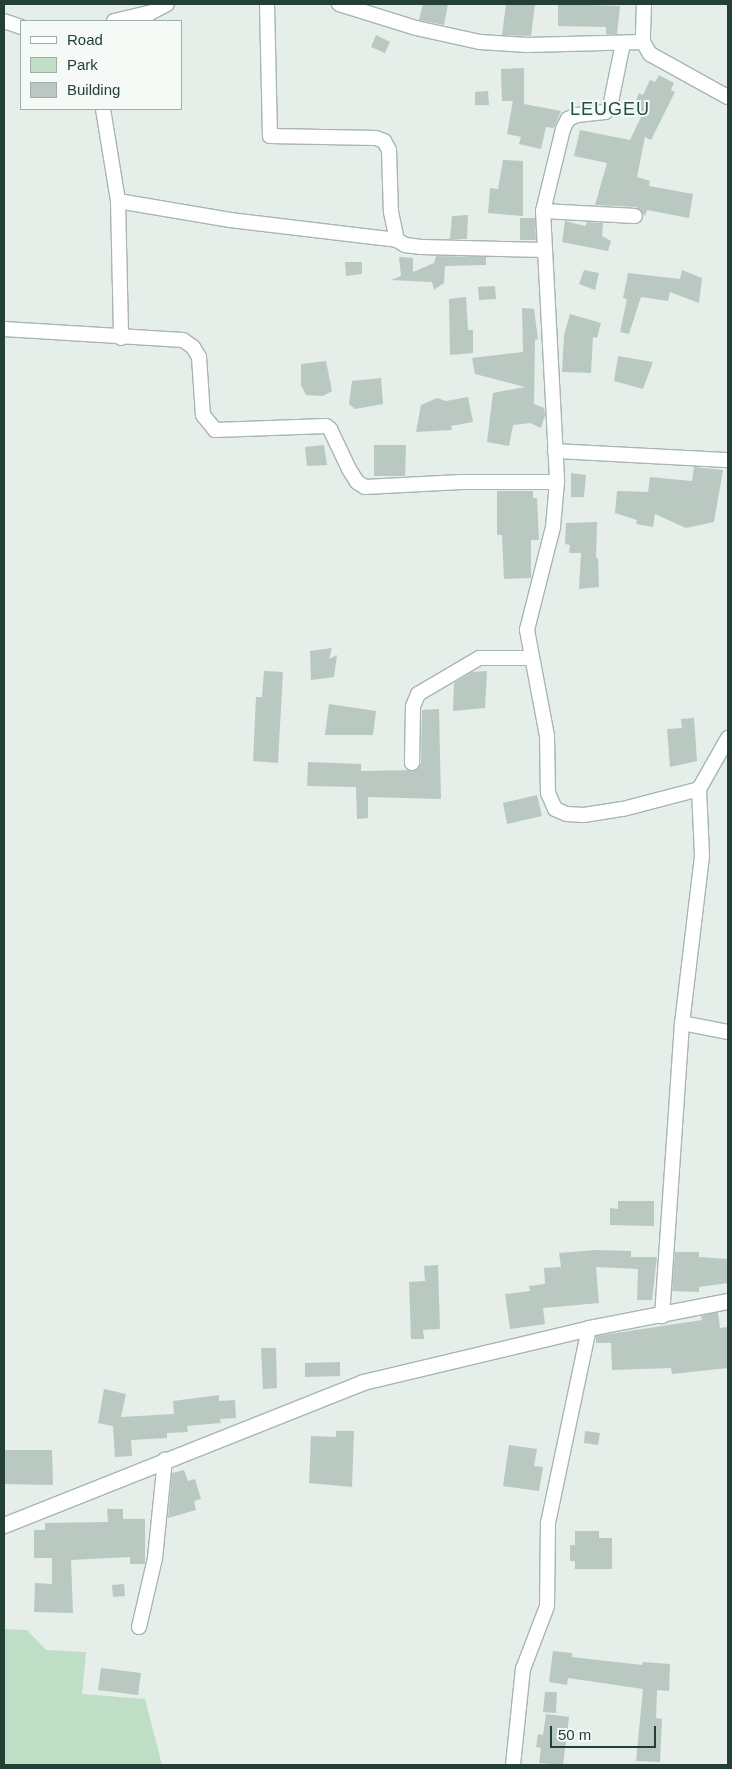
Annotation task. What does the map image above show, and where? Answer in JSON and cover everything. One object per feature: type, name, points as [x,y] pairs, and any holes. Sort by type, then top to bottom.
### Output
[{"type":"main road","points":[[4,1525],[362,1382],[589,1328],[662,1316],[728,1301]]},
{"type":"street","points":[[118,20],[150,13],[166,4]]},
{"type":"street","points":[[267,4],[270,136],[376,138],[384,141],[389,150],[392,212],[397,240]]},
{"type":"street","points":[[339,4],[416,28],[480,42],[527,45],[643,42]]},
{"type":"street","points":[[644,4],[643,42],[658,60],[728,96]]},
{"type":"street","points":[[4,21],[20,27]]},
{"type":"street","points":[[623,42],[610,107],[606,112],[577,115],[568,119],[563,128],[543,210],[543,250],[556,451],[556,482],[553,527],[527,630],[530,658],[547,736],[548,793],[556,809],[567,814],[584,815],[623,810],[699,789]]},
{"type":"street","points":[[103,110],[118,202],[121,338]]},
{"type":"street","points":[[118,202],[230,220],[397,240],[405,245],[422,247],[543,250]]},
{"type":"street","points":[[543,210],[634,216]]},
{"type":"street","points":[[4,328],[121,338],[183,340],[193,347],[199,357],[203,415],[215,430],[326,426],[330,430],[348,469],[357,482],[365,487],[460,482],[556,482]]},
{"type":"street","points":[[556,451],[728,460]]},
{"type":"street","points":[[412,763],[413,706],[418,694],[479,658],[530,658]]},
{"type":"street","points":[[662,1316],[682,1023],[702,865],[699,789],[728,738]]},
{"type":"street","points":[[682,1023],[728,1032]]},
{"type":"street","points":[[513,1765],[524,1669],[547,1606],[548,1524],[573,1413],[589,1328]]},
{"type":"street","points":[[139,1627],[155,1558],[165,1460]]},
{"type":"green space","points":[[4,1629],[27,1630],[46,1650],[86,1652],[82,1694],[145,1699],[162,1765],[4,1765]]},
{"type":"building","points":[[423,4],[448,4],[444,25],[419,20]]},
{"type":"building","points":[[506,4],[535,4],[531,36],[502,35]]},
{"type":"building","points":[[558,4],[620,6],[617,34],[606,34],[606,27],[558,26]]},
{"type":"building","points":[[376,35],[390,42],[385,53],[371,47]]},
{"type":"building","points":[[524,68],[524,104],[561,111],[554,128],[546,127],[541,149],[519,144],[521,137],[507,134],[513,101],[502,101],[501,69]]},
{"type":"building","points":[[659,75],[674,83],[671,90],[675,92],[651,140],[645,137],[637,177],[650,181],[649,186],[693,194],[689,218],[647,210],[645,216],[636,207],[595,205],[607,163],[574,156],[580,130],[630,140],[642,115],[632,110],[639,93],[643,95],[650,80],[655,82]]},
{"type":"building","points":[[488,91],[489,105],[475,105],[475,92]]},
{"type":"building","points":[[503,160],[523,161],[523,216],[488,213],[490,188],[498,189]]},
{"type":"building","points":[[468,215],[467,239],[450,239],[452,216]]},
{"type":"building","points":[[520,218],[535,218],[536,240],[520,240]]},
{"type":"building","points":[[565,221],[585,226],[587,222],[603,223],[602,236],[611,241],[608,251],[562,242]]},
{"type":"building","points":[[436,256],[486,257],[486,265],[445,266],[444,283],[434,290],[432,282],[391,280],[401,276],[399,257],[413,258],[413,272],[434,263]]},
{"type":"building","points":[[345,262],[362,262],[362,274],[346,276]]},
{"type":"building","points":[[584,270],[599,273],[595,290],[579,284]]},
{"type":"building","points":[[682,270],[702,278],[699,303],[670,292],[668,301],[641,297],[629,334],[620,332],[627,299],[623,298],[628,273],[680,279]]},
{"type":"building","points":[[495,286],[496,299],[479,300],[478,287]]},
{"type":"building","points":[[466,297],[468,330],[473,330],[473,353],[450,355],[449,299]]},
{"type":"building","points":[[522,308],[534,309],[538,339],[535,340],[534,404],[544,408],[545,415],[541,428],[530,423],[513,425],[509,446],[487,442],[493,393],[525,387],[475,374],[472,358],[523,352]]},
{"type":"building","points":[[570,314],[601,323],[597,338],[593,337],[591,373],[562,372],[564,335]]},
{"type":"building","points":[[618,356],[653,362],[643,389],[614,381]]},
{"type":"building","points":[[326,361],[332,391],[323,396],[306,395],[301,385],[301,364]]},
{"type":"building","points":[[381,378],[383,404],[355,409],[349,404],[352,381]]},
{"type":"building","points":[[468,397],[473,422],[451,426],[452,430],[416,432],[421,405],[437,398],[446,401]]},
{"type":"building","points":[[324,445],[327,465],[307,466],[305,447]]},
{"type":"building","points":[[374,445],[406,445],[405,476],[374,476]]},
{"type":"building","points":[[694,467],[723,470],[714,522],[686,528],[655,514],[653,527],[636,524],[637,520],[615,513],[617,491],[648,492],[650,477],[692,481]]},
{"type":"building","points":[[571,473],[586,475],[584,497],[571,497]]},
{"type":"building","points":[[497,491],[533,491],[533,498],[537,498],[539,540],[531,540],[531,578],[504,579],[502,535],[497,535]]},
{"type":"building","points":[[597,522],[596,558],[598,558],[599,587],[579,589],[581,553],[569,553],[570,545],[565,544],[566,523]]},
{"type":"building","points":[[332,648],[329,659],[337,655],[334,677],[311,680],[310,651]]},
{"type":"building","points":[[264,671],[283,672],[278,763],[253,761],[256,697],[262,697]]},
{"type":"building","points":[[487,671],[485,708],[453,711],[454,683],[472,672]]},
{"type":"building","points":[[329,704],[376,711],[373,735],[325,735]]},
{"type":"building","points":[[439,709],[441,799],[368,797],[368,818],[357,819],[356,787],[307,786],[308,762],[361,764],[361,771],[417,770],[421,763],[422,710]]},
{"type":"building","points":[[694,718],[697,761],[670,767],[667,729],[682,728],[681,719]]},
{"type":"building","points":[[537,795],[542,816],[507,824],[503,803]]},
{"type":"building","points":[[618,1201],[654,1201],[654,1226],[610,1225],[610,1208],[618,1209]]},
{"type":"building","points":[[596,1250],[631,1251],[631,1257],[657,1257],[652,1300],[637,1300],[638,1269],[596,1267],[599,1303],[543,1308],[545,1324],[510,1329],[505,1294],[530,1291],[529,1286],[545,1284],[544,1268],[561,1267],[559,1253]]},
{"type":"building","points":[[675,1252],[699,1252],[699,1257],[728,1259],[728,1283],[699,1287],[699,1292],[672,1291]]},
{"type":"building","points":[[438,1265],[440,1329],[423,1330],[424,1339],[411,1339],[409,1282],[425,1281],[424,1266]]},
{"type":"building","points":[[718,1312],[720,1328],[728,1327],[728,1368],[672,1374],[671,1368],[612,1370],[611,1343],[596,1343],[596,1336],[702,1320],[701,1316]]},
{"type":"building","points":[[261,1348],[276,1348],[277,1388],[263,1389]]},
{"type":"building","points":[[340,1362],[340,1376],[305,1377],[305,1363]]},
{"type":"building","points":[[104,1389],[126,1394],[121,1417],[174,1414],[173,1401],[219,1395],[219,1401],[235,1400],[236,1418],[220,1419],[221,1423],[187,1426],[188,1432],[167,1433],[167,1438],[131,1440],[132,1456],[115,1457],[113,1426],[98,1423]]},
{"type":"building","points":[[336,1431],[354,1431],[352,1487],[309,1483],[311,1436],[336,1437]]},
{"type":"building","points":[[585,1431],[600,1433],[598,1445],[584,1443]]},
{"type":"building","points":[[509,1445],[537,1449],[534,1466],[543,1467],[539,1491],[503,1486]]},
{"type":"building","points":[[4,1450],[52,1450],[53,1485],[4,1484]]},
{"type":"building","points":[[184,1470],[188,1481],[195,1479],[201,1499],[194,1501],[196,1510],[168,1518],[172,1473]]},
{"type":"building","points":[[107,1509],[123,1509],[123,1519],[145,1519],[145,1564],[130,1564],[130,1557],[71,1560],[73,1613],[34,1612],[35,1583],[52,1584],[52,1558],[34,1558],[34,1530],[45,1530],[45,1523],[108,1522]]},
{"type":"building","points":[[575,1531],[599,1531],[599,1538],[612,1538],[612,1569],[575,1569],[575,1561],[570,1561],[570,1545],[575,1545]]},
{"type":"building","points":[[124,1584],[125,1596],[113,1597],[112,1585]]},
{"type":"building","points":[[553,1651],[572,1653],[572,1657],[642,1665],[643,1662],[670,1664],[669,1691],[657,1690],[656,1718],[662,1719],[660,1762],[636,1761],[643,1689],[568,1678],[567,1685],[549,1682]]},
{"type":"building","points":[[101,1668],[141,1673],[138,1695],[98,1690]]},
{"type":"building","points":[[545,1692],[557,1692],[556,1713],[543,1712]]},
{"type":"building","points":[[546,1714],[569,1717],[563,1765],[539,1763],[541,1748],[536,1747],[538,1734],[543,1735]]},
{"type":"district","name":"LEUGEU","points":[[610,109]]}]
